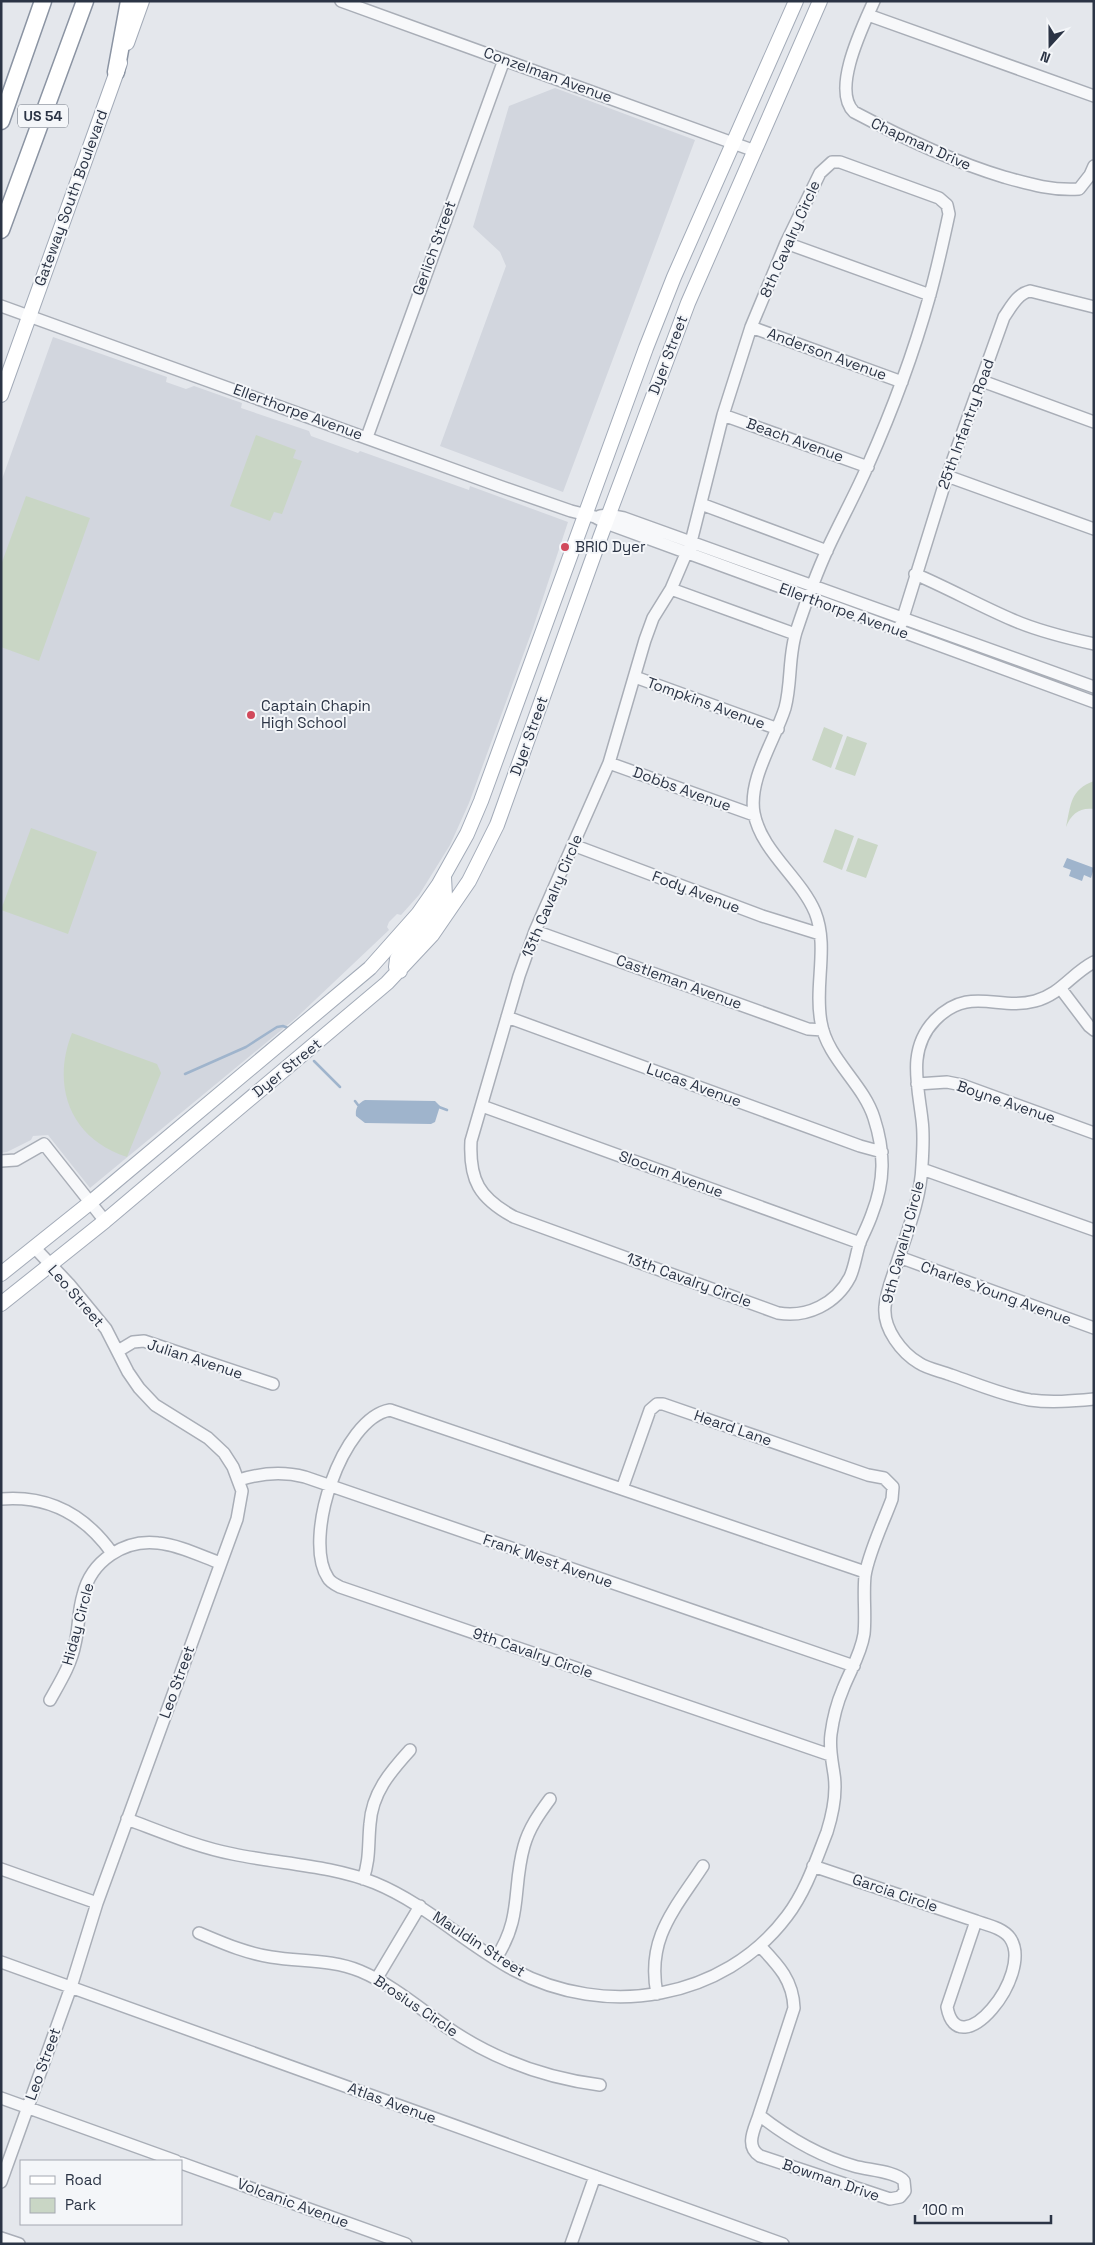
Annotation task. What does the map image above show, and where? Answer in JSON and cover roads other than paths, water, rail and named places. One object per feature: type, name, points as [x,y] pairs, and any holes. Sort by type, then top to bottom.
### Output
[{"type":"highway","name":"US 54","points":[[1,121],[42,1]]},
{"type":"highway","name":"US 54","points":[[1,230],[85,1]]},
{"type":"highway","points":[[116,72],[129,1]]},
{"type":"main road","name":"Gateway South Boulevard","points":[[1,394],[142,1]]},
{"type":"main road","name":"Dyer Street","points":[[1,1304],[106,1220],[185,1152],[325,1038],[400,971],[432,935],[451,908],[487,847],[508,796],[599,517],[646,348],[796,1]]},
{"type":"main road","name":"Dyer Street","points":[[1,1274],[91,1202],[370,968],[418,914],[444,877],[482,801],[688,303],[820,1]]},
{"type":"main road","points":[[400,971],[396,967],[397,958],[445,896],[444,877]]},
{"type":"main road","points":[[169,1136],[185,1152]]},
{"type":"street","name":"Conzelman Avenue","points":[[341,1],[755,151]]},
{"type":"street","name":"Chapman Drive","points":[[874,1],[845,82],[844,94],[849,108],[854,112],[904,139],[963,165],[1028,184],[1063,190],[1079,189],[1090,175],[1094,166]]},
{"type":"street","points":[[868,15],[1094,96]]},
{"type":"street","name":"Gerlich Street","points":[[367,437],[504,60]]},
{"type":"street","name":"8th Cavalry Circle","points":[[689,548],[722,414],[751,327],[786,242],[820,173],[832,162],[840,162],[939,198],[947,205],[949,214],[930,295],[902,382],[868,467],[826,551],[808,598]]},
{"type":"street","points":[[786,242],[930,295]]},
{"type":"street","name":"25th Infantry Road","points":[[899,631],[915,574],[947,476],[1004,317],[1024,292],[1030,291],[1094,307]]},
{"type":"street","name":"Ellerthorpe Avenue","points":[[1,306],[499,486],[599,517],[689,548],[812,585],[1094,687]]},
{"type":"street","name":"Anderson Avenue","points":[[751,327],[902,382]]},
{"type":"street","points":[[982,381],[1094,422]]},
{"type":"street","name":"Beach Avenue","points":[[722,414],[868,467]]},
{"type":"street","points":[[947,476],[1094,529]]},
{"type":"street","points":[[701,504],[826,551]]},
{"type":"street","name":"Ellerthorpe Avenue","points":[[689,548],[808,598],[1094,702]]},
{"type":"street","name":"13th Cavalry Circle","points":[[689,548],[645,640],[609,763],[535,931],[507,1017],[471,1141],[470,1159],[473,1176],[483,1194],[498,1208],[514,1217],[778,1313],[800,1314],[823,1306],[844,1286],[855,1263],[860,1243],[879,1195],[884,1168],[873,1114],[832,1050],[823,1030],[819,999],[822,946],[816,915],[806,894],[767,842],[754,815]]},
{"type":"street","points":[[915,574],[958,592],[1013,620],[1065,638],[1094,644]]},
{"type":"street","points":[[670,589],[795,634]]},
{"type":"street","points":[[754,815],[755,796],[761,766],[778,729],[786,704],[795,634],[808,598]]},
{"type":"street","name":"Tompkins Avenue","points":[[635,677],[778,729]]},
{"type":"street","name":"Dobbs Avenue","points":[[609,763],[754,815]]},
{"type":"street","name":"Fody Avenue","points":[[573,845],[762,916],[820,934]]},
{"type":"street","name":"Castleman Avenue","points":[[535,931],[808,1029],[823,1030]]},
{"type":"street","name":"9th Cavalry Circle","points":[[1094,962],[1084,968],[1061,989],[1034,1002],[972,1001],[944,1012],[927,1030],[916,1061],[922,1122],[922,1169],[912,1218],[888,1290],[885,1310],[897,1343],[920,1364],[1007,1395],[1032,1400],[1068,1402],[1094,1399]]},
{"type":"street","points":[[1061,989],[1088,1026],[1094,1030]]},
{"type":"street","name":"Lucas Avenue","points":[[507,1017],[860,1146],[882,1152]]},
{"type":"street","name":"Boyne Avenue","points":[[917,1084],[948,1082],[962,1085],[1094,1133]]},
{"type":"street","name":"Slocum Avenue","points":[[482,1106],[860,1243]]},
{"type":"street","points":[[1,1161],[16,1160],[44,1144],[106,1220]]},
{"type":"street","points":[[922,1169],[1094,1230]]},
{"type":"street","name":"Leo Street","points":[[1,2182],[71,1987],[97,1903],[241,1505],[242,1491],[239,1480],[224,1453],[208,1438],[155,1405],[139,1388],[128,1372],[106,1329],[69,1284],[34,1246]]},
{"type":"street","name":"Charles Young Avenue","points":[[899,1257],[1094,1328]]},
{"type":"street","name":"Julian Avenue","points":[[118,1351],[133,1342],[144,1341],[273,1384]]},
{"type":"street","name":"Heard Lane","points":[[622,1489],[650,1410],[657,1404],[663,1404],[868,1475],[884,1478],[893,1487]]},
{"type":"street","name":"9th Cavalry Circle","points":[[830,1755],[340,1587],[329,1580],[322,1566],[321,1524],[329,1486],[342,1456],[369,1421],[376,1415],[390,1410],[865,1572]]},
{"type":"street","name":"Frank West Avenue","points":[[239,1480],[252,1475],[288,1472],[854,1666]]},
{"type":"street","name":"Mauldin Street","points":[[128,1819],[227,1853],[268,1862],[326,1869],[363,1879],[393,1891],[420,1906],[518,1972],[559,1988],[606,1996],[634,1996],[656,1994],[683,1988],[714,1977],[736,1964],[760,1946],[789,1914],[807,1882],[828,1829],[834,1804],[834,1776],[830,1755],[830,1736],[839,1700],[854,1666],[864,1634],[865,1572],[892,1499],[893,1487]]},
{"type":"street","points":[[1,1499],[29,1499],[45,1503],[74,1515],[94,1529],[112,1553],[136,1544],[159,1543],[220,1563]]},
{"type":"street","name":"Hiday Circle","points":[[50,1700],[72,1656],[87,1582],[102,1562],[112,1553]]},
{"type":"street","points":[[363,1879],[369,1859],[369,1825],[376,1795],[393,1769],[410,1750]]},
{"type":"street","points":[[496,1958],[512,1923],[524,1846],[535,1820],[550,1799]]},
{"type":"street","points":[[656,1994],[654,1972],[658,1938],[668,1917],[703,1866]]},
{"type":"street","name":"Garcia Circle","points":[[813,1866],[976,1921],[1003,1931],[1010,1938],[1014,1950],[1011,1972],[1004,1994],[988,2015],[968,2027],[957,2024],[952,2020],[947,2007],[976,1921]]},
{"type":"street","points":[[1,1869],[97,1903]]},
{"type":"street","points":[[376,1978],[420,1906]]},
{"type":"street","name":"Brosius Circle","points":[[199,1933],[246,1952],[293,1960],[329,1962],[348,1966],[376,1978],[446,2027],[507,2060],[550,2075],[600,2084]]},
{"type":"street","points":[[759,2115],[794,2008],[794,1997],[789,1980],[760,1946]]},
{"type":"street","name":"Atlas Avenue","points":[[1,1962],[595,2176],[770,2242],[783,2244]]},
{"type":"street","points":[[1,2098],[173,2160]]},
{"type":"street","name":"Bowman Drive","points":[[759,2115],[788,2136],[832,2159],[898,2176],[904,2181],[904,2191],[900,2197],[890,2199],[760,2156],[753,2151],[751,2141],[759,2115]]},
{"type":"street","name":"Volcanic Avenue","points":[[182,2163],[406,2244]]},
{"type":"street","points":[[570,2244],[595,2176]]},
{"type":"street","points":[[1,2238],[18,2244]]},
{"type":"water","points":[[1067,858],[1094,868],[1091,878],[1084,875],[1082,881],[1069,876],[1071,870],[1063,867]]},
{"type":"water","points":[[365,1100],[435,1101],[440,1106],[435,1122],[431,1124],[365,1123],[356,1116],[356,1113],[359,1105]]},
{"type":"waterway","points":[[185,1074],[246,1047],[277,1027],[283,1026],[288,1028]]},
{"type":"waterway","points":[[314,1061],[340,1087]]},
{"type":"waterway","points":[[355,1101],[358,1105]]},
{"type":"waterway","points":[[439,1107],[447,1110]]},
{"type":"place","name":"BRIO Dyer","points":[[565,547]]},
{"type":"place","name":"Captain Chapin High School","points":[[251,715]]}]
